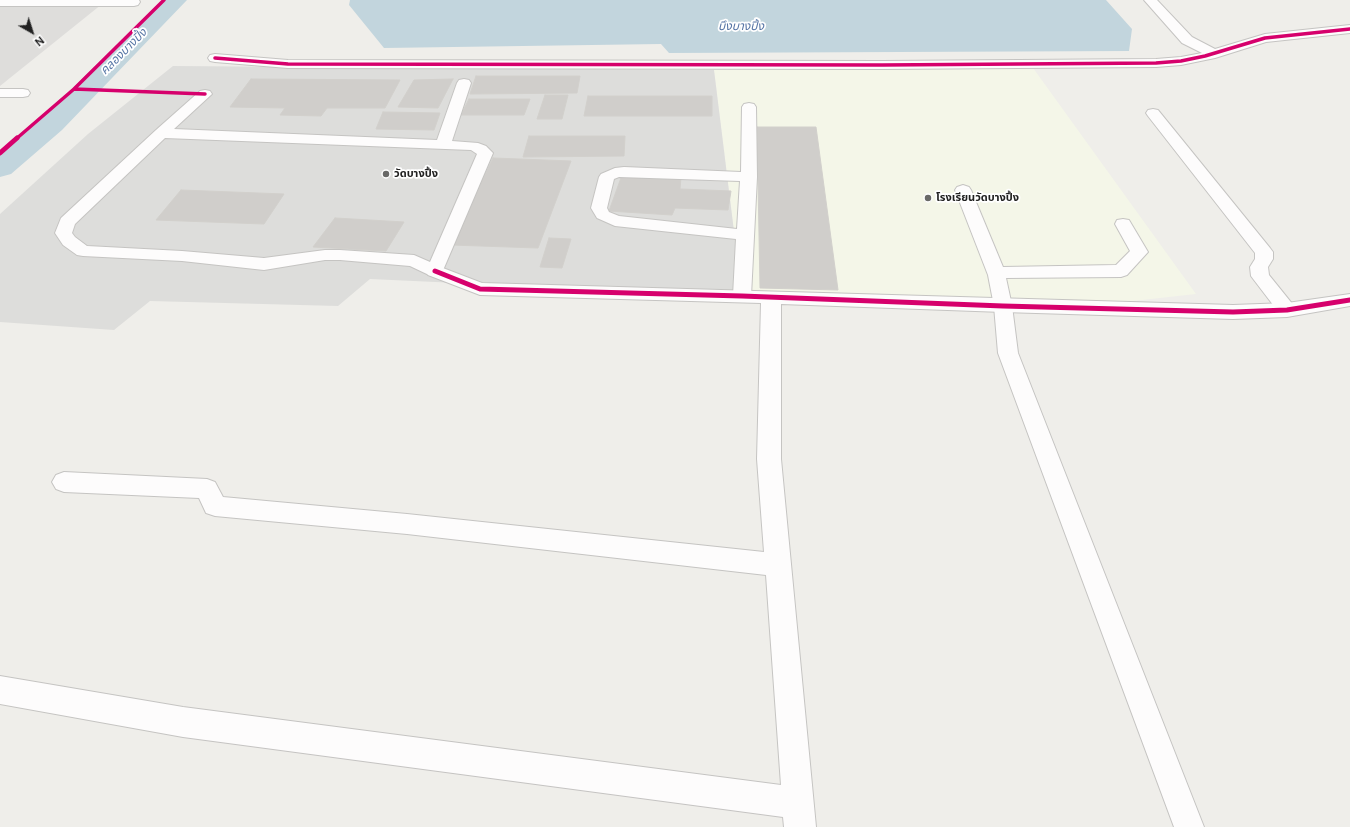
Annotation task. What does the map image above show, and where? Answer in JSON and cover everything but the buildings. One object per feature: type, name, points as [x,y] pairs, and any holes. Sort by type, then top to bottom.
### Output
[{"type":"street","points":[[1150,0],[1187,40],[1215,54]]},
{"type":"street","points":[[0,2],[134,2]]},
{"type":"street","points":[[215,58],[288,64],[882,65],[1156,63],[1181,61],[1215,54],[1265,38],[1350,28]]},
{"type":"street","points":[[0,93],[23,93]]},
{"type":"street","points":[[435,270],[480,289],[1233,312],[1287,310],[1350,300]]},
{"type":"street","points":[[0,690],[183,722],[799,815],[769,459],[772,298]]},
{"type":"street","points":[[64,482],[207,489],[215,506],[230,508],[407,524],[778,565]]},
{"type":"lane","points":[[443,145],[464,83]]},
{"type":"lane","points":[[161,134],[473,146],[481,149],[485,153],[435,270],[414,262],[399,259],[332,255],[264,264],[182,256],[82,251],[69,241],[63,233],[67,222],[161,134],[205,94]]},
{"type":"lane","points":[[742,296],[748,177],[749,108]]},
{"type":"lane","points":[[1153,113],[1264,252],[1264,259],[1259,267],[1260,276],[1287,310]]},
{"type":"lane","points":[[745,235],[615,221],[603,215],[599,208],[607,177],[615,173],[624,172],[748,177]]},
{"type":"lane","points":[[963,190],[997,275],[1004,306],[1008,353],[1189,827]]},
{"type":"lane","points":[[997,275],[1004,272],[1121,271],[1139,252],[1123,224]]},
{"type":"shaded area","points":[[0,0],[107,0],[0,86]]},
{"type":"shaded area","name":"โรงเรียนวัดบางปิ้ง","points":[[1028,61],[1196,294],[1069,308],[742,296],[714,70]]},
{"type":"shaded area","name":"วัดบางปิ้ง","points":[[173,66],[714,70],[742,296],[370,279],[338,306],[150,301],[114,330],[0,322],[0,214],[88,134]]},
{"type":"water","name":"บึงบางปิ้ง","points":[[350,0],[1106,0],[1132,29],[1129,51],[669,53],[661,44],[384,48],[349,5]]},
{"type":"waterway","name":"คลองบางปิ้ง","points":[[0,168],[52,124],[176,0]]},
{"type":"cycle path","points":[[0,153],[74,89],[164,0]]},
{"type":"cycle path","points":[[215,58],[288,64],[882,65],[1156,63],[1181,61],[1205,56],[1265,38],[1350,29]]},
{"type":"cycle path","points":[[74,89],[205,94]]},
{"type":"cycle path","points":[[435,271],[480,289],[742,296],[1003,306],[1233,312],[1287,310],[1350,300]]},
{"type":"place","name":"วัดบางปิ้ง","points":[[386,174]]},
{"type":"place","name":"โรงเรียนวัดบางปิ้ง","points":[[928,198]]}]
